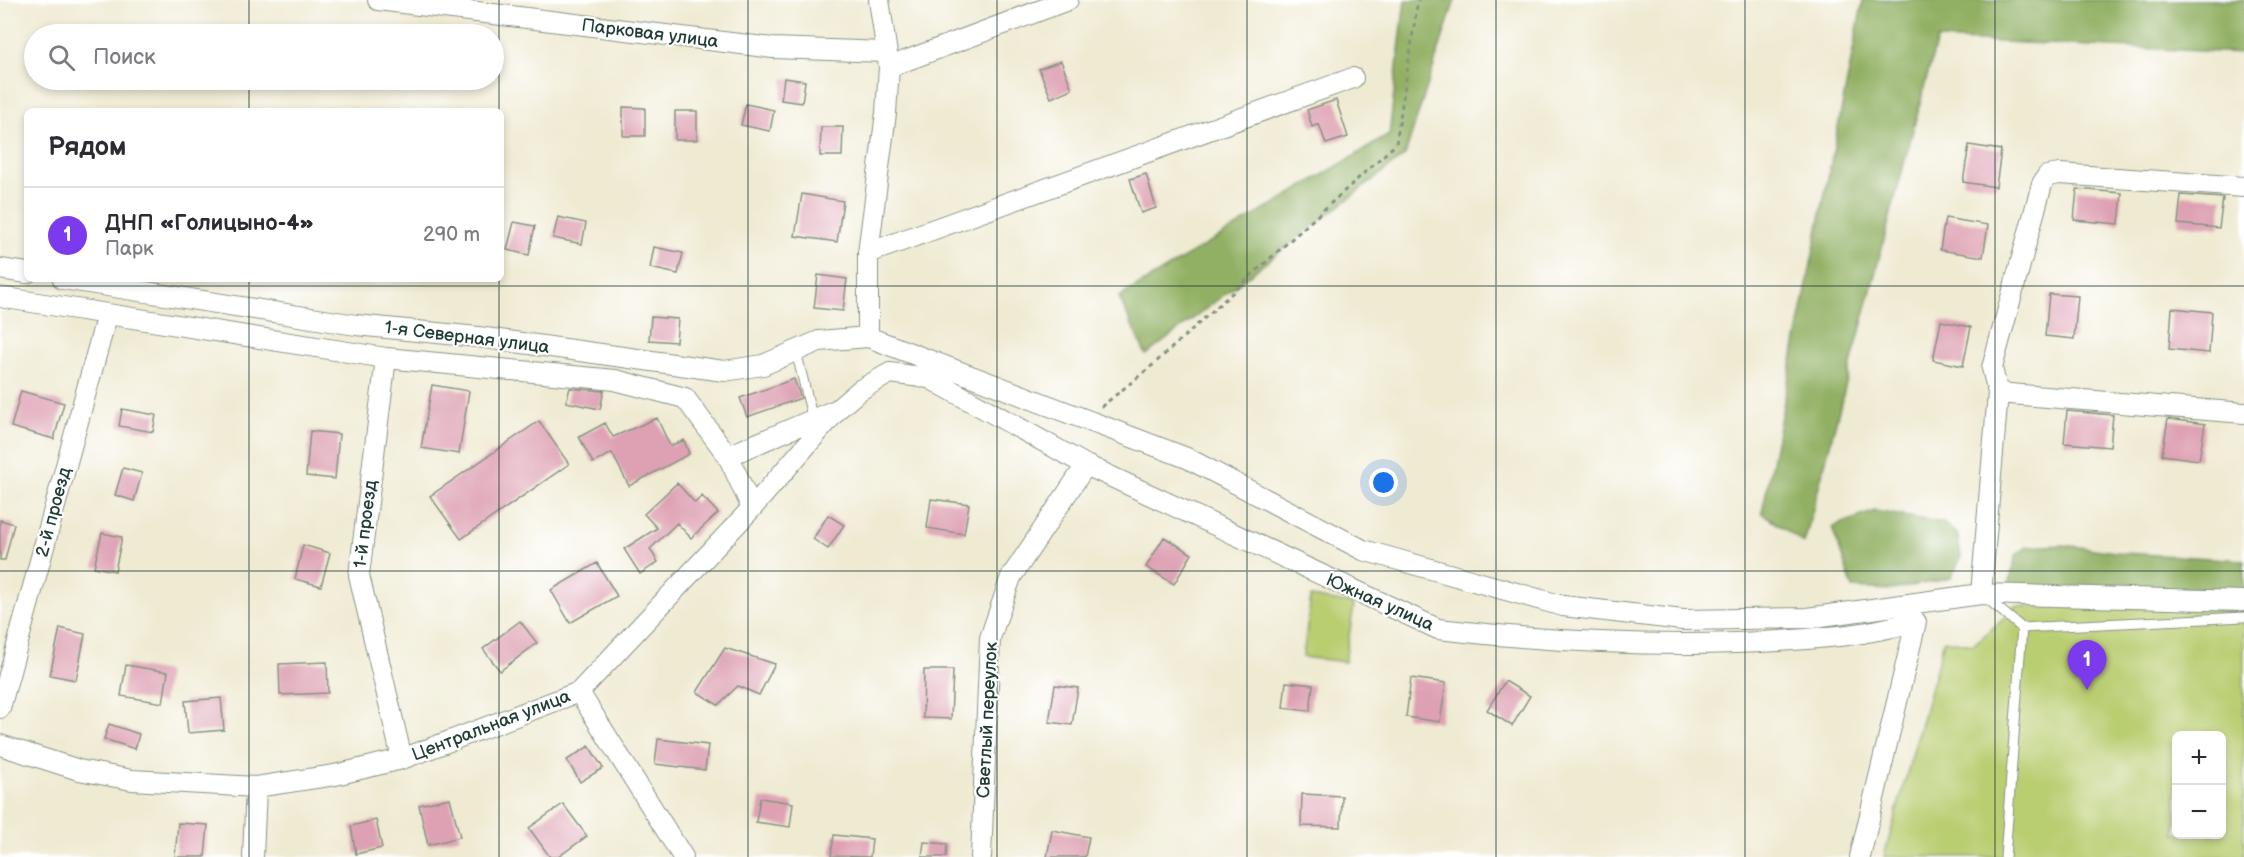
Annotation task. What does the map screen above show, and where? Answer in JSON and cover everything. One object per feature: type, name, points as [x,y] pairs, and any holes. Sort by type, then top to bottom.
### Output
[{"type":"street","name":"Парковая улица","points":[[378,0],[887,60]]},
{"type":"street","points":[[879,0],[887,60],[886,113],[868,253],[868,337],[1187,458],[1363,550],[1563,606],[1683,620],[1807,618],[1981,594],[2244,601]]},
{"type":"street","points":[[887,60],[1068,0]]},
{"type":"street","points":[[868,253],[1353,78]]},
{"type":"street","points":[[1981,594],[1998,393],[1992,368],[2042,184],[2048,177],[2060,174],[2244,187]]},
{"type":"street","points":[[0,269],[24,273]]},
{"type":"street","name":"1-я Северная улица","points":[[82,282],[356,325],[478,337],[724,371],[763,365],[819,341],[868,337]]},
{"type":"street","points":[[0,297],[386,358],[615,380],[685,398],[728,456],[752,508]]},
{"type":"street","name":"2-й проезд","points":[[0,708],[107,315]]},
{"type":"street","name":"1-й проезд","points":[[386,358],[359,575],[402,759]]},
{"type":"street","name":"Центральная улица","points":[[0,745],[79,770],[132,780],[256,787],[335,775],[402,759],[579,692],[752,508],[839,408],[860,390],[890,373]]},
{"type":"street","name":"Южная улица","points":[[890,373],[928,378],[1086,465],[1438,629],[1497,635],[1718,645],[1841,636],[1916,622],[1860,857]]},
{"type":"street","points":[[1998,393],[2244,413]]},
{"type":"street","points":[[728,456],[839,408]]},
{"type":"street","name":"Светлый переулок","points":[[981,857],[990,638],[1011,577],[1086,465]]},
{"type":"street","points":[[579,692],[683,857]]},
{"type":"street","points":[[253,857],[256,787]]},
{"type":"lane","points":[[796,351],[813,420]]},
{"type":"lane","points":[[1981,594],[2022,628],[2244,617]]},
{"type":"lane","points":[[2005,857],[2022,628]]},
{"type":"path","points":[[1086,420],[1154,364],[1396,144],[1419,0]]},
{"type":"green space","points":[[1405,0],[1455,0],[1405,155],[1146,355],[1119,297],[1389,135]]},
{"type":"green space","points":[[1863,0],[2244,0],[2244,53],[1937,39],[1804,543],[1762,513]]},
{"type":"green space","points":[[1875,511],[1943,523],[1957,534],[1961,557],[1951,578],[1892,590],[1853,588],[1832,527]]},
{"type":"green space","points":[[2064,545],[2123,553],[2244,560],[2244,589],[2021,590],[2009,585],[2016,555],[2027,547]]},
{"type":"green space","points":[[1311,597],[1354,604],[1345,662],[1303,657]]},
{"type":"green space","points":[[2014,606],[2244,610],[2244,857],[1884,857],[1944,640],[1973,645],[2007,616]]},
{"type":"building","points":[[1061,61],[1072,89],[1051,98],[1039,69]]},
{"type":"building","points":[[784,78],[805,81],[802,103],[781,100]]},
{"type":"building","points":[[1336,100],[1348,137],[1326,144],[1319,124],[1312,127],[1307,110]]},
{"type":"building","points":[[746,104],[774,110],[770,131],[741,125]]},
{"type":"building","points":[[623,107],[645,108],[645,136],[623,136]]},
{"type":"building","points":[[675,111],[697,111],[697,140],[675,140]]},
{"type":"building","points":[[821,127],[843,127],[842,156],[820,156]]},
{"type":"building","points":[[1969,145],[2001,150],[1996,187],[1963,182]]},
{"type":"building","points":[[1146,174],[1156,208],[1141,213],[1130,179]]},
{"type":"building","points":[[2077,189],[2122,193],[2119,224],[2074,220]]},
{"type":"building","points":[[802,194],[843,201],[837,242],[795,236]]},
{"type":"building","points":[[2181,195],[2223,198],[2219,228],[2178,224]]},
{"type":"building","points":[[558,217],[586,223],[582,244],[553,238]]},
{"type":"building","points":[[1945,218],[1988,225],[1983,257],[1940,250]]},
{"type":"building","points":[[514,222],[535,226],[529,255],[507,250]]},
{"type":"building","points":[[654,247],[683,253],[678,274],[650,268]]},
{"type":"building","points":[[818,275],[847,279],[843,311],[814,308]]},
{"type":"building","points":[[2049,294],[2078,296],[2074,339],[2045,336]]},
{"type":"building","points":[[2172,308],[2212,312],[2209,353],[2169,349]]},
{"type":"building","points":[[651,317],[678,319],[676,342],[649,340]]},
{"type":"building","points":[[1941,321],[1971,327],[1963,366],[1933,360]]},
{"type":"building","points":[[794,379],[801,398],[747,417],[740,398]]},
{"type":"building","points":[[432,385],[469,391],[459,454],[421,448]]},
{"type":"building","points":[[570,388],[604,391],[600,409],[566,402]]},
{"type":"building","points":[[21,391],[64,403],[54,439],[11,427]]},
{"type":"building","points":[[122,409],[156,415],[153,432],[119,426]]},
{"type":"building","points":[[2067,411],[2113,415],[2110,447],[2064,443]]},
{"type":"building","points":[[657,418],[670,446],[684,440],[689,454],[629,486],[612,453],[593,463],[579,437],[605,423],[613,437]]},
{"type":"building","points":[[2168,419],[2205,424],[2199,460],[2162,455]]},
{"type":"building","points":[[539,421],[569,464],[461,539],[430,496]]},
{"type":"building","points":[[310,431],[339,434],[335,479],[306,476]]},
{"type":"building","points":[[123,468],[142,473],[134,501],[115,495]]},
{"type":"building","points":[[677,483],[695,503],[702,496],[718,513],[691,538],[677,523],[650,549],[658,562],[640,574],[624,549],[657,528],[644,514]]},
{"type":"building","points":[[931,499],[969,504],[964,534],[927,528]]},
{"type":"building","points":[[828,515],[844,525],[828,549],[813,539]]},
{"type":"building","points":[[0,520],[14,524],[5,560],[0,560]]},
{"type":"building","points":[[102,533],[122,537],[115,571],[94,567]]},
{"type":"building","points":[[1164,537],[1192,554],[1174,584],[1146,567]]},
{"type":"building","points":[[303,545],[330,553],[321,586],[295,579]]},
{"type":"building","points":[[597,563],[617,596],[570,623],[551,590]]},
{"type":"building","points":[[520,621],[537,643],[500,671],[483,649]]},
{"type":"building","points":[[60,628],[85,634],[76,680],[50,675]]},
{"type":"building","points":[[725,648],[775,664],[759,695],[738,686],[718,705],[697,692]]},
{"type":"building","points":[[327,662],[328,693],[280,695],[279,664]]},
{"type":"building","points":[[126,665],[168,672],[163,703],[121,696]]},
{"type":"building","points":[[924,670],[953,670],[951,719],[923,718]]},
{"type":"building","points":[[1411,678],[1446,683],[1440,722],[1406,717]]},
{"type":"building","points":[[1505,681],[1530,696],[1512,726],[1487,710]]},
{"type":"building","points":[[1286,682],[1313,685],[1310,711],[1283,708]]},
{"type":"building","points":[[1055,685],[1078,688],[1072,725],[1049,722]]},
{"type":"building","points":[[221,698],[224,730],[188,733],[185,701]]},
{"type":"building","points":[[109,724],[139,734],[135,749],[104,739]]},
{"type":"building","points":[[658,739],[708,745],[705,770],[655,764]]},
{"type":"building","points":[[589,746],[603,768],[580,782],[567,760]]},
{"type":"building","points":[[1302,794],[1342,796],[1341,827],[1301,826]]},
{"type":"building","points":[[450,798],[460,837],[428,845],[419,805]]},
{"type":"building","points":[[760,798],[793,803],[790,827],[756,822]]},
{"type":"building","points":[[563,804],[587,836],[558,857],[550,857],[529,828]]},
{"type":"building","points":[[376,820],[382,848],[356,854],[351,826]]},
{"type":"building","points":[[178,823],[208,825],[205,857],[175,857]]},
{"type":"building","points":[[1052,830],[1089,837],[1085,857],[1047,857]]},
{"type":"building","points":[[834,835],[872,839],[870,857],[831,856]]},
{"type":"building","points":[[924,842],[947,844],[946,857],[922,857]]},
{"type":"place","name":"ДНП «Голицыно-4»","points":[[2087,690]]}]
